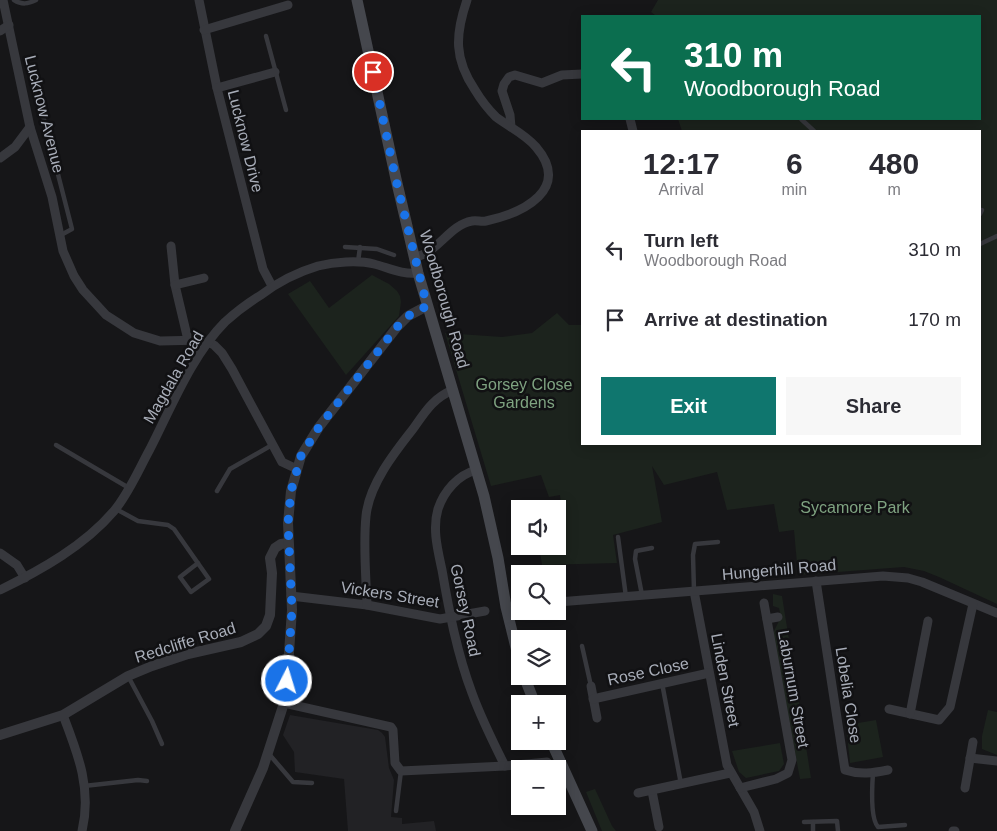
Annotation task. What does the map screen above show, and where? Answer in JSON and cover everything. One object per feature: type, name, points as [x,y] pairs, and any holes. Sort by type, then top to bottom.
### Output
[{"type":"main road","name":"Woodborough Road","points":[[358,0],[396,180],[418,273],[491,525],[512,630]]},
{"type":"main road","points":[[555,750],[592,831]]},
{"type":"street","name":"Lucknow Avenue","points":[[3,0],[30,127],[52,197],[63,251],[74,276],[83,290],[106,316],[134,333],[160,342],[188,340],[209,342]]},
{"type":"street","name":"Lucknow Drive","points":[[198,0],[217,88],[263,269],[272,286]]},
{"type":"street","points":[[415,257],[421,256],[434,248],[459,225],[473,220],[483,222],[501,218],[526,208],[546,188],[548,178],[545,161],[535,146],[496,116],[481,101],[462,68],[458,51],[458,34],[467,0]]},
{"type":"street","points":[[204,30],[288,6]]},
{"type":"street","points":[[0,31],[9,25]]},
{"type":"street","points":[[217,88],[275,72]]},
{"type":"street","points":[[511,128],[510,115],[502,91],[509,77],[515,75],[542,83],[562,75],[581,74]]},
{"type":"street","points":[[0,158],[15,147],[30,127]]},
{"type":"street","points":[[171,246],[175,285],[188,340]]},
{"type":"street","name":"Magdala Road","points":[[0,590],[24,578],[83,541],[116,509],[191,370],[209,342],[225,323],[246,305],[272,286],[296,274],[319,266],[358,262],[409,274],[418,273]]},
{"type":"street","points":[[175,285],[204,278]]},
{"type":"street","points":[[235,831],[268,753],[284,703],[291,640],[288,523],[290,498],[301,456],[319,427],[397,327],[408,316],[427,306]]},
{"type":"street","points":[[209,342],[214,345],[227,361],[282,462],[297,469]]},
{"type":"street","points":[[367,605],[366,516],[371,497],[388,463],[421,417],[440,395],[453,390]]},
{"type":"street","name":"Gorsey Road","points":[[476,470],[466,473],[456,480],[447,492],[438,510],[436,539],[459,653],[471,692],[505,766]]},
{"type":"street","name":"Redcliffe Road","points":[[0,735],[63,715],[128,676],[152,666],[188,654],[240,642],[258,634],[266,626],[270,615],[272,573],[270,558],[275,548],[281,544],[288,543]]},
{"type":"street","points":[[0,553],[18,565],[24,578]]},
{"type":"street","name":"Hungerhill Road","points":[[566,601],[883,576],[908,578],[922,582],[997,613]]},
{"type":"street","name":"Lobelia Close","points":[[816,581],[845,770],[858,774],[872,774],[888,770]]},
{"type":"street","name":"Linden Street","points":[[694,591],[708,673],[727,765],[754,812],[760,831]]},
{"type":"street","name":"Vickers Street","points":[[291,596],[367,605],[440,619],[485,611]]},
{"type":"street","name":"Laburnum Street","points":[[740,788],[776,779],[788,773],[792,760],[764,603]]},
{"type":"street","points":[[889,708],[939,720],[950,707],[974,604]]},
{"type":"street","points":[[506,607],[511,607]]},
{"type":"street","name":"Laburnum Street","points":[[767,619],[778,617]]},
{"type":"street","points":[[910,714],[928,621]]},
{"type":"street","name":"Rose Close","points":[[593,699],[708,673]]},
{"type":"street","name":"Rose Close","points":[[591,686],[597,718]]},
{"type":"street","points":[[284,703],[391,727],[393,730],[395,763],[401,771],[511,765]]},
{"type":"street","points":[[63,715],[77,751],[84,786],[86,814],[82,831]]},
{"type":"street","points":[[965,788],[973,742]]},
{"type":"street","points":[[970,758],[997,762]]},
{"type":"street","points":[[638,793],[730,773]]},
{"type":"street","points":[[652,790],[659,827]]},
{"type":"lane","points":[[14,0],[22,4],[36,0]]},
{"type":"lane","points":[[266,36],[286,110]]},
{"type":"lane","name":"Lucknow Avenue","points":[[39,100],[72,229],[61,235]]},
{"type":"lane","points":[[802,120],[813,130]]},
{"type":"lane","points":[[981,244],[997,236]]},
{"type":"lane","points":[[345,247],[378,249],[394,255]]},
{"type":"lane","points":[[358,262],[360,247]]},
{"type":"lane","points":[[56,445],[129,488]]},
{"type":"lane","points":[[217,491],[230,469],[272,445]]},
{"type":"lane","points":[[116,509],[138,521],[168,525],[174,529],[198,563],[209,579],[191,592],[180,577],[198,563]]},
{"type":"lane","points":[[618,537],[626,597]]},
{"type":"lane","points":[[694,591],[692,556],[695,544],[718,542]]},
{"type":"lane","points":[[642,596],[635,559],[636,551],[652,548]]},
{"type":"lane","points":[[582,646],[591,686]]},
{"type":"lane","points":[[128,676],[162,744]]},
{"type":"lane","points":[[662,683],[681,784]]},
{"type":"lane","points":[[268,753],[293,782],[312,783]]},
{"type":"lane","points":[[396,811],[394,804],[401,771]]},
{"type":"lane","points":[[872,774],[875,823],[878,828],[905,825]]},
{"type":"lane","points":[[84,786],[138,780],[147,781]]},
{"type":"lane","points":[[804,822],[837,821],[838,831]]},
{"type":"lane","points":[[813,822],[813,831]]},
{"type":"shaded area","points":[[290,715],[378,730],[382,733],[385,737],[389,768],[394,780],[391,817],[402,818],[402,824],[434,821],[436,831],[348,831],[344,779],[295,772],[294,752],[283,735]]},
{"type":"green space","points":[[658,0],[997,0],[997,604],[924,571],[904,567],[798,575],[794,530],[779,532],[774,504],[727,510],[717,472],[664,485],[652,466],[662,522],[613,535],[617,563],[542,565],[540,555],[566,555],[566,500],[561,500],[560,495],[549,497],[541,475],[491,486],[445,333],[502,337],[532,333],[557,313],[569,325],[581,325],[581,445],[981,445],[981,130],[682,130],[678,120],[981,120],[981,15],[655,15],[651,12]]},
{"type":"green space","points":[[372,275],[389,284],[397,291],[401,302],[399,316],[346,375],[288,294],[310,281],[329,308]]},
{"type":"green space","points":[[773,594],[782,596],[811,778],[800,779],[773,633],[781,617],[779,608],[773,606]]},
{"type":"green space","points":[[988,710],[997,712],[997,755],[982,749],[982,736]]},
{"type":"green space","points":[[876,720],[883,757],[850,763],[846,725]]},
{"type":"green space","points":[[780,743],[784,764],[779,771],[746,778],[739,772],[732,751]]},
{"type":"green space","points":[[595,789],[616,831],[602,831],[586,792]]},
{"type":"route","points":[[287,681],[292,610],[288,523],[291,491],[301,456],[319,427],[397,327],[408,316],[427,306],[396,180],[373,72]]},
{"type":"park label","name":"Gorsey Close Gardens","points":[[524,393]]},
{"type":"park label","name":"Sycamore Park","points":[[855,507]]}]
